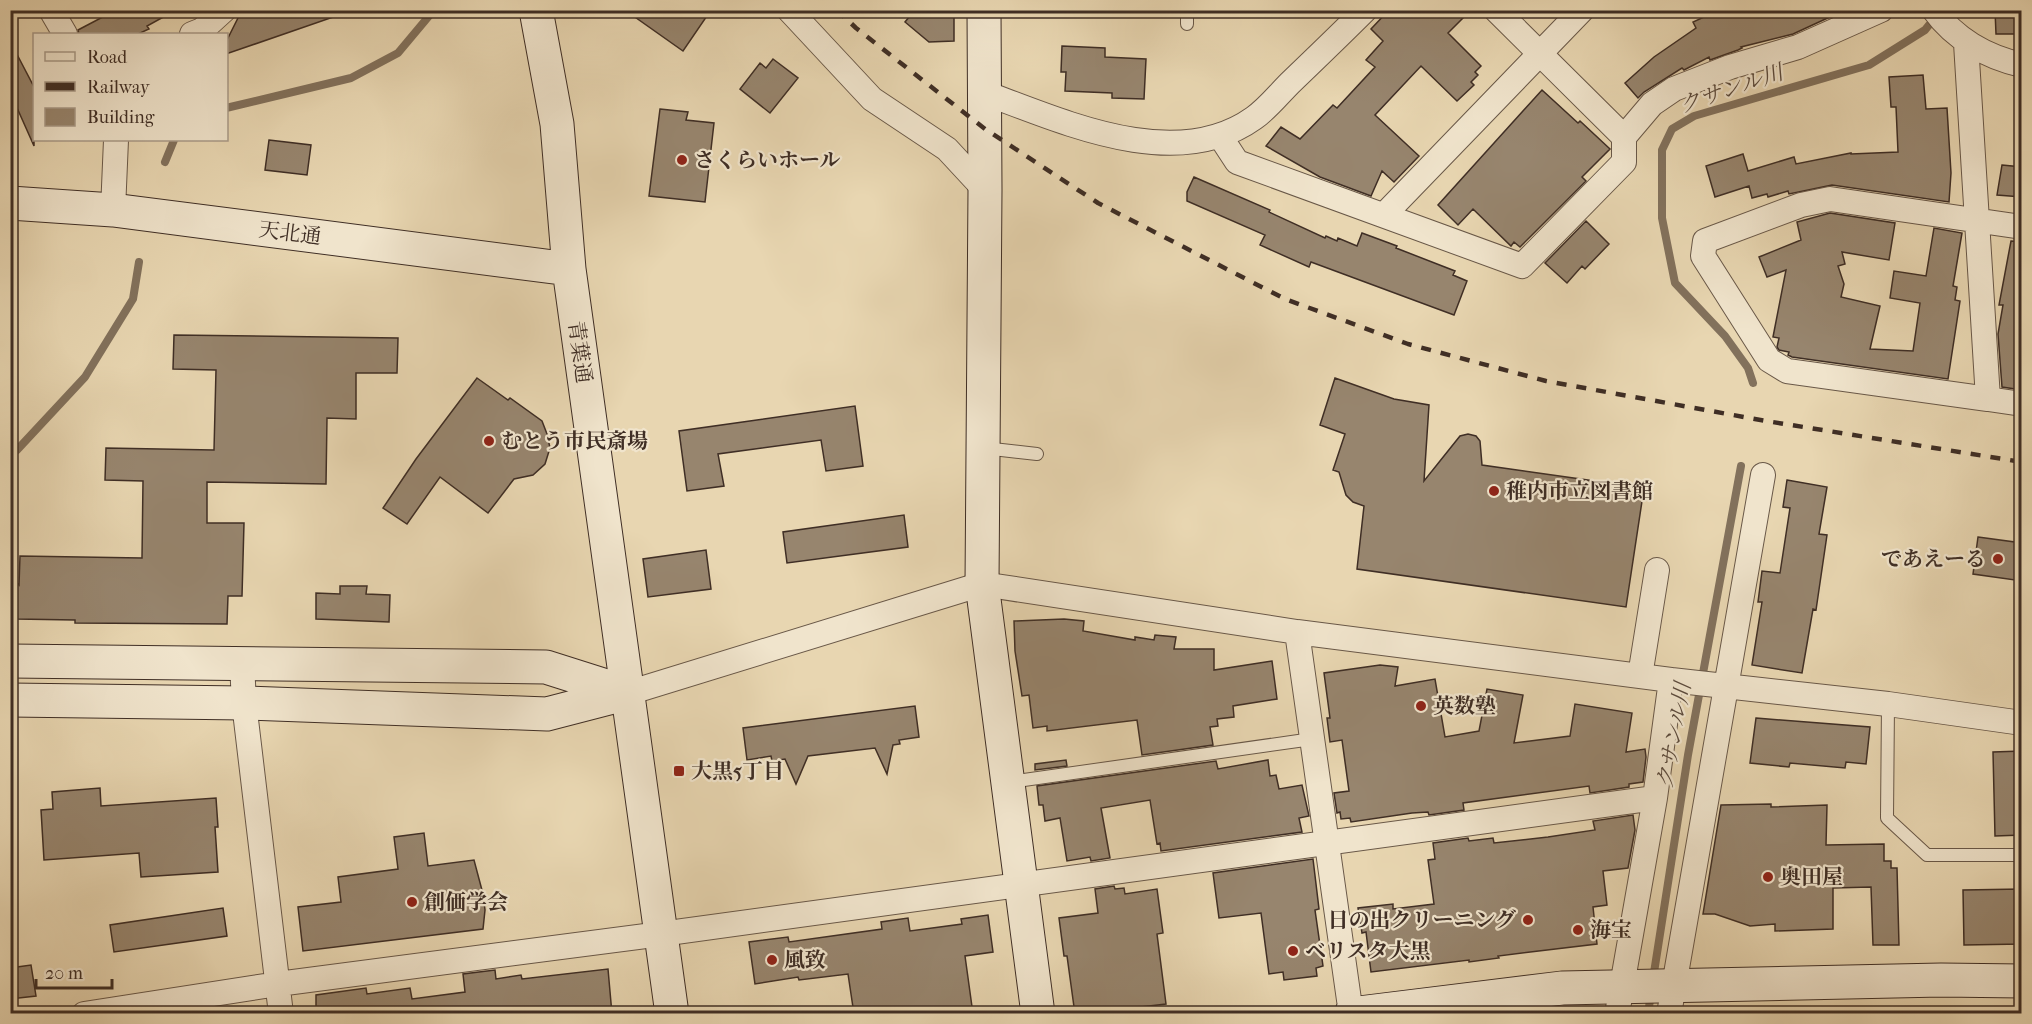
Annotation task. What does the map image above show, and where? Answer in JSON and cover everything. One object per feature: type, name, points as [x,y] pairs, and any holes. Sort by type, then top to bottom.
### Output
[{"type":"street","points":[[51,10],[64,33]]},
{"type":"street","points":[[194,33],[202,30],[224,10]]},
{"type":"street","name":"青葉通","points":[[536,10],[557,124],[569,269],[672,1014]]},
{"type":"street","points":[[789,10],[872,99],[946,149],[985,190]]},
{"type":"street","points":[[984,10],[982,584],[1038,1014]]},
{"type":"street","points":[[985,93],[1084,129],[1134,140],[1185,143],[1220,136],[1254,118],[1365,10]]},
{"type":"street","points":[[1496,10],[1624,137]]},
{"type":"street","points":[[1384,215],[1582,10]]},
{"type":"street","points":[[1220,136],[1237,162],[1522,266],[1624,162],[1624,137],[1652,104],[1674,89],[1730,67],[1798,47],[1881,10]]},
{"type":"street","points":[[1934,10],[1966,43],[2009,62],[2022,65]]},
{"type":"street","points":[[1966,43],[1988,399]]},
{"type":"street","points":[[113,210],[116,141]]},
{"type":"street","points":[[2022,227],[1830,199],[1801,205],[1705,241],[1703,255],[1769,360],[1787,371],[2022,404]]},
{"type":"street","name":"天北通","points":[[10,203],[113,210],[569,269]]},
{"type":"street","points":[[1646,995],[1720,685],[1763,475]]},
{"type":"street","points":[[1640,676],[1657,570]]},
{"type":"street","points":[[10,700],[244,703],[547,714],[628,693],[982,584],[1297,632],[1640,676],[1888,704],[2022,723]]},
{"type":"street","points":[[1297,632],[1351,1014],[1562,988],[1646,995],[1941,980],[2022,981]]},
{"type":"street","points":[[10,661],[546,667],[628,693]]},
{"type":"street","points":[[242,663],[244,703],[281,1014]]},
{"type":"street","points":[[1646,995],[1655,798],[1674,680]]},
{"type":"street","points":[[84,1014],[278,984],[1655,798]]},
{"type":"lane","points":[[1187,10],[1187,24]]},
{"type":"lane","points":[[983,448],[1037,454]]},
{"type":"lane","points":[[1888,704],[1887,818],[1927,855],[2022,855]]},
{"type":"lane","points":[[1008,783],[1312,739]]},
{"type":"building","points":[[116,10],[176,10],[147,26],[149,29],[140,33],[79,33],[78,30]]},
{"type":"building","points":[[242,10],[342,10],[342,14],[228,53],[228,38]]},
{"type":"building","points":[[625,10],[711,10],[683,51]]},
{"type":"building","points":[[915,10],[954,10],[954,41],[929,42],[905,22]]},
{"type":"building","points":[[1389,10],[1471,10],[1448,33],[1481,66],[1475,72],[1478,75],[1471,82],[1474,85],[1457,101],[1421,66],[1375,115],[1419,156],[1394,182],[1382,171],[1371,196],[1320,177],[1266,146],[1281,127],[1300,139],[1333,105],[1337,108],[1375,67],[1366,60],[1383,41],[1371,29]]},
{"type":"building","points":[[1719,10],[1845,10],[1793,34],[1741,47],[1710,60],[1709,57],[1684,70],[1682,68],[1638,98],[1625,83],[1654,57],[1696,28],[1693,22]]},
{"type":"building","points":[[1995,10],[2022,10],[2022,34],[1996,34]]},
{"type":"building","points":[[10,41],[33,85],[34,146],[10,92]]},
{"type":"building","points":[[1062,46],[1105,48],[1105,57],[1146,59],[1144,99],[1112,98],[1112,93],[1065,91],[1066,72],[1061,72]]},
{"type":"building","points":[[773,59],[798,78],[770,113],[740,89],[760,63],[766,68]]},
{"type":"building","points":[[1923,75],[1926,109],[1947,108],[1951,173],[1949,202],[1832,185],[1789,194],[1788,191],[1768,197],[1767,194],[1752,198],[1749,186],[1715,197],[1706,166],[1743,154],[1748,171],[1794,157],[1796,164],[1851,153],[1898,152],[1896,107],[1891,107],[1889,77]]},
{"type":"building","points":[[1542,90],[1610,149],[1582,177],[1586,181],[1520,247],[1514,242],[1511,246],[1473,209],[1458,225],[1438,205]]},
{"type":"building","name":"さくらいホール","points":[[660,109],[688,112],[686,120],[714,123],[705,202],[649,196]]},
{"type":"building","points":[[269,140],[311,145],[307,175],[265,170]]},
{"type":"building","points":[[2002,165],[2022,167],[2022,197],[1997,195]]},
{"type":"building","points":[[1194,177],[1270,210],[1269,212],[1325,238],[1326,236],[1337,241],[1338,238],[1357,246],[1362,233],[1455,271],[1453,275],[1467,281],[1454,315],[1311,262],[1309,267],[1260,245],[1265,235],[1187,201],[1187,192]]},
{"type":"building","points":[[1830,213],[1895,223],[1889,260],[1842,252],[1845,264],[1838,266],[1844,284],[1841,297],[1880,306],[1870,349],[1913,351],[1920,303],[1890,298],[1894,271],[1926,276],[1934,228],[1962,233],[1953,286],[1957,287],[1955,300],[1960,301],[1948,379],[1792,357],[1788,355],[1789,352],[1779,350],[1777,347],[1779,338],[1773,337],[1786,270],[1767,277],[1759,257],[1801,240],[1797,222]]},
{"type":"building","points":[[1586,221],[1609,244],[1585,269],[1582,266],[1567,283],[1545,263]]},
{"type":"building","points":[[2011,241],[2022,242],[2022,390],[2002,387],[1998,334],[2003,305],[1999,305]]},
{"type":"building","points":[[174,335],[398,338],[397,373],[356,373],[356,419],[327,418],[326,484],[207,482],[207,523],[244,523],[242,596],[228,596],[227,624],[75,623],[75,620],[16,619],[20,556],[142,558],[143,481],[105,480],[106,448],[214,450],[216,370],[173,369]]},
{"type":"building","name":"むとう市民斎場","points":[[477,378],[542,421],[550,448],[545,464],[533,475],[514,479],[488,513],[440,477],[407,524],[383,508],[416,459]]},
{"type":"building","name":"稚内市立図書館","points":[[1335,378],[1394,399],[1429,405],[1424,481],[1460,436],[1468,434],[1476,436],[1480,441],[1482,465],[1644,488],[1626,607],[1357,569],[1364,506],[1353,502],[1346,495],[1339,472],[1333,470],[1345,434],[1320,425]]},
{"type":"building","points":[[855,406],[863,466],[826,471],[821,440],[718,454],[724,486],[687,491],[679,431]]},
{"type":"building","points":[[1787,480],[1827,487],[1819,534],[1827,535],[1816,610],[1813,609],[1802,673],[1752,665],[1762,602],[1758,602],[1762,571],[1780,573],[1790,508],[1783,507]]},
{"type":"building","points":[[904,515],[908,547],[787,563],[783,532]]},
{"type":"building","name":"であえーる","points":[[1978,537],[2022,543],[2022,581],[1973,574]]},
{"type":"building","points":[[706,550],[711,589],[648,597],[643,559]]},
{"type":"building","points":[[340,586],[367,586],[366,594],[390,595],[389,622],[316,619],[316,593],[340,594]]},
{"type":"building","points":[[1064,619],[1084,621],[1083,631],[1135,640],[1135,637],[1154,640],[1155,635],[1176,637],[1174,649],[1214,649],[1214,670],[1272,661],[1277,699],[1233,706],[1234,717],[1217,719],[1218,726],[1210,727],[1213,745],[1142,755],[1137,720],[1047,731],[1047,726],[1033,728],[1029,695],[1022,696],[1015,651],[1014,621]]},
{"type":"building","points":[[1380,665],[1398,667],[1395,686],[1435,679],[1445,737],[1479,731],[1487,689],[1523,695],[1514,743],[1570,736],[1575,704],[1632,713],[1626,752],[1645,749],[1643,782],[1629,784],[1629,787],[1590,793],[1589,786],[1463,803],[1464,810],[1429,815],[1428,812],[1412,813],[1351,822],[1350,818],[1341,819],[1340,812],[1337,813],[1334,793],[1349,791],[1342,740],[1330,742],[1327,718],[1330,718],[1324,673]]},
{"type":"building","points":[[915,706],[919,737],[899,740],[900,744],[893,745],[887,774],[875,748],[808,756],[796,784],[785,759],[772,761],[771,756],[747,760],[743,728]]},
{"type":"building","points":[[1756,718],[1870,727],[1866,764],[1846,762],[1845,768],[1790,763],[1789,767],[1750,763]]},
{"type":"building","points":[[2022,751],[2022,835],[1995,836],[1993,752]]},
{"type":"building","points":[[1066,760],[1067,766],[1035,770],[1035,764]]},
{"type":"building","points":[[1268,760],[1270,776],[1276,775],[1279,789],[1302,785],[1309,816],[1299,818],[1302,832],[1161,851],[1160,843],[1157,844],[1150,800],[1101,808],[1110,858],[1091,861],[1090,857],[1067,861],[1060,818],[1045,821],[1043,805],[1039,805],[1037,786],[1216,761],[1218,769]]},
{"type":"building","points":[[100,788],[101,806],[216,798],[218,872],[141,877],[139,853],[44,860],[41,810],[53,809],[52,792]]},
{"type":"building","points":[[1771,804],[1771,807],[1827,805],[1826,845],[1884,844],[1884,861],[1891,861],[1891,868],[1897,868],[1899,945],[1873,945],[1871,887],[1833,888],[1833,929],[1775,931],[1775,924],[1750,926],[1715,914],[1703,914],[1721,805]]},
{"type":"building","points":[[1633,815],[1635,830],[1628,868],[1603,871],[1607,905],[1593,907],[1597,944],[1498,956],[1499,958],[1469,962],[1469,960],[1371,972],[1366,932],[1362,933],[1358,908],[1393,904],[1393,909],[1434,904],[1428,860],[1435,859],[1433,843],[1468,838],[1469,841],[1493,838],[1494,843],[1548,837],[1595,830],[1593,821]]},
{"type":"building","name":"創価学会","points":[[424,833],[428,866],[474,860],[483,894],[485,910],[483,929],[303,951],[298,907],[341,902],[338,877],[398,869],[394,837]]},
{"type":"building","points":[[1313,859],[1319,909],[1315,910],[1323,966],[1316,968],[1317,976],[1284,980],[1283,972],[1269,974],[1261,913],[1219,918],[1213,873]]},
{"type":"building","points":[[1114,886],[1115,889],[1124,888],[1125,894],[1157,889],[1163,933],[1157,934],[1166,1004],[1107,1011],[1107,1014],[1075,1014],[1059,918],[1098,913],[1095,889]]},
{"type":"building","points":[[2022,889],[2022,944],[1964,945],[1963,890]]},
{"type":"building","points":[[223,908],[227,936],[114,952],[110,925]]},
{"type":"building","points":[[988,915],[993,952],[965,956],[973,1014],[854,1014],[848,974],[799,980],[798,977],[755,984],[749,942],[788,937],[789,942],[882,929],[881,922],[908,918],[910,931],[962,924],[961,919]]},
{"type":"building","points":[[31,965],[36,996],[10,999],[10,968]]},
{"type":"building","points":[[608,969],[612,1014],[316,1014],[316,995],[366,988],[367,994],[410,988],[412,999],[465,992],[463,974],[495,970],[496,979],[521,975],[522,979]]},
{"type":"waterway","points":[[228,108],[351,78],[398,53],[434,10]]},
{"type":"waterway","name":"クサンル川","points":[[1753,383],[1748,368],[1725,336],[1675,283],[1662,218],[1662,150],[1672,129],[1694,116],[1869,65],[1925,30],[1929,25]]},
{"type":"waterway","points":[[165,162],[174,141]]},
{"type":"waterway","points":[[10,454],[17,450],[85,377],[133,299],[139,262]]},
{"type":"waterway","name":"クサンル川","points":[[1653,979],[1688,755],[1741,466]]},
{"type":"waterway","name":"クサンル川","points":[[1648,1014],[1651,993]]},
{"type":"railway","points":[[837,10],[856,28],[985,129],[1098,203],[1285,299],[1408,344],[1546,381],[1766,421],[2022,462]]},
{"type":"place","name":"さくらいホール","points":[[682,160]]},
{"type":"place","name":"むとう市民斎場","points":[[489,441]]},
{"type":"place","name":"稚内市立図書館","points":[[1494,491]]},
{"type":"place","name":"であえーる","points":[[1998,559]]},
{"type":"place","name":"英数塾","points":[[1421,706]]},
{"type":"place","name":"大黒5丁目","points":[[679,771]]},
{"type":"place","name":"奥田屋","points":[[1768,877]]},
{"type":"place","name":"創価学会","points":[[412,902]]},
{"type":"place","name":"日の出クリーニング","points":[[1528,920]]},
{"type":"place","name":"海宝","points":[[1578,930]]},
{"type":"place","name":"ベリスタ大黒","points":[[1293,951]]},
{"type":"place","name":"風致","points":[[772,960]]}]
